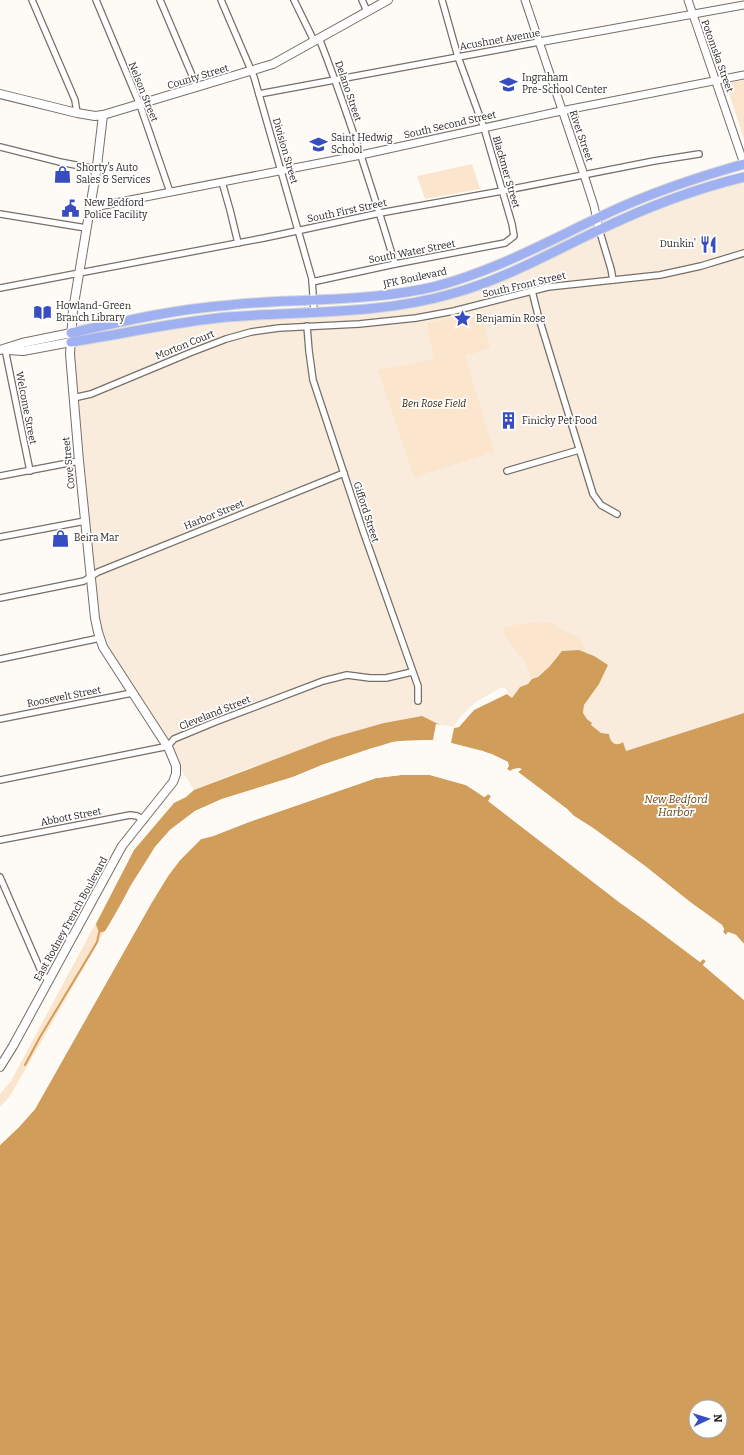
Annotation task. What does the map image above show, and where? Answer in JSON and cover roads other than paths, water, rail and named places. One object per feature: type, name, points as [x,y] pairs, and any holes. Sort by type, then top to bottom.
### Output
[{"type":"main road","name":"County Street","points":[[0,94],[78,113],[95,116],[103,115],[273,64],[388,0]]},
{"type":"main road","name":"Cove Street","points":[[103,115],[90,208],[78,273],[70,342],[73,398],[79,461],[95,618],[100,638],[108,656],[174,757],[176,769],[174,780],[170,787]]},
{"type":"main road","name":"JFK Boulevard","points":[[71,333],[184,310],[227,305],[388,295],[448,283],[508,262],[635,201],[687,181],[744,164]]},
{"type":"main road","points":[[3,350],[23,351],[160,326],[203,320],[396,306],[450,294],[516,271],[639,212],[683,195],[744,177]]},
{"type":"main road","points":[[3,350],[22,343],[71,333]]},
{"type":"main road","name":"East Rodney French Boulevard","points":[[0,1067],[13,1046],[120,850],[170,787]]},
{"type":"street","points":[[32,0],[75,100],[78,113]]},
{"type":"street","name":"Nelson Street","points":[[96,0],[140,105],[170,192]]},
{"type":"street","points":[[160,0],[197,87]]},
{"type":"street","name":"Division Street","points":[[221,0],[251,70],[259,94],[312,282],[314,312]]},
{"type":"street","name":"Delano Street","points":[[294,0],[316,40],[335,80],[380,213],[395,264]]},
{"type":"street","points":[[362,0],[367,11]]},
{"type":"street","name":"Blackmer Street","points":[[442,0],[458,57],[484,128],[512,224],[514,236]]},
{"type":"street","name":"Rivet Street","points":[[525,0],[597,218],[599,230],[611,269],[612,280]]},
{"type":"street","name":"Potomska Street","points":[[688,0],[744,164]]},
{"type":"street","name":"Acushnet Avenue","points":[[259,94],[744,5]]},
{"type":"street","name":"South Second Street","points":[[90,208],[361,155],[562,111],[685,88],[715,80],[744,75]]},
{"type":"street","points":[[0,147],[60,162],[96,169]]},
{"type":"street","name":"South First Street","points":[[0,288],[238,243],[380,213],[699,154]]},
{"type":"street","points":[[222,182],[238,243]]},
{"type":"street","points":[[0,214],[86,228]]},
{"type":"street","name":"South Water Street","points":[[312,282],[395,264],[505,243],[514,236]]},
{"type":"street","name":"South Front Street","points":[[307,326],[359,324],[416,318],[460,309],[532,290],[575,283],[650,276],[674,272],[744,253]]},
{"type":"street","points":[[532,290],[538,315],[593,494],[601,505],[617,514]]},
{"type":"street","name":"Morton Court","points":[[73,398],[91,394],[192,352],[233,337],[265,330],[307,326]]},
{"type":"street","name":"Gifford Street","points":[[307,326],[308,351],[313,380],[363,531],[418,686],[418,701]]},
{"type":"street","name":"Welcome Street","points":[[3,350],[30,471]]},
{"type":"street","points":[[507,471],[579,450]]},
{"type":"street","points":[[0,476],[79,461]]},
{"type":"street","name":"Harbor Street","points":[[0,598],[84,581],[98,572],[344,473]]},
{"type":"street","points":[[0,538],[85,521]]},
{"type":"street","points":[[0,659],[100,638]]},
{"type":"street","name":"Cleveland Street","points":[[0,780],[168,746],[174,739],[324,681],[347,675],[370,678],[386,678],[412,672]]},
{"type":"street","name":"Roosevelt Street","points":[[0,719],[132,693]]},
{"type":"street","name":"Abbott Street","points":[[0,840],[130,815],[144,820]]},
{"type":"street","points":[[0,876],[41,972],[49,980]]},
{"type":"water","name":"New Bedford Harbor","points":[[579,650],[594,656],[608,665],[599,684],[584,705],[583,713],[592,723],[591,725],[601,733],[609,734],[612,742],[618,744],[623,742],[626,751],[744,713],[744,944],[736,935],[728,932],[726,935],[723,932],[724,929],[722,925],[690,902],[645,866],[574,816],[518,772],[521,769],[510,771],[507,769],[508,762],[483,751],[433,740],[392,742],[322,765],[293,777],[222,799],[195,811],[170,830],[155,847],[131,885],[108,928],[99,933],[96,924],[134,850],[174,803],[186,797],[194,790],[331,738],[384,723],[422,716],[444,726],[459,727],[462,718],[504,690],[512,698],[520,687],[528,684],[532,679],[538,677],[549,667],[562,651]]},
{"type":"water","points":[[401,775],[430,775],[466,785],[484,797],[488,794],[491,796],[489,801],[619,902],[700,962],[703,959],[706,961],[703,965],[744,1000],[744,1455],[0,1455],[0,1145],[35,1109],[152,902],[180,860],[201,839],[376,778]]},
{"type":"waterway","points":[[25,1065],[97,942],[99,933]]},
{"type":"place","name":"Ingraham Pre-School Center","points":[[509,84]]},
{"type":"place","name":"Saint Hedwig School","points":[[318,144]]},
{"type":"place","name":"Shorty's Auto Sales & Services","points":[[63,174]]},
{"type":"place","name":"New Bedford Police Facility","points":[[71,209]]},
{"type":"place","name":"Dunkin'","points":[[709,244]]},
{"type":"place","name":"Howland-Green Branch Library","points":[[43,312]]},
{"type":"place","name":"Benjamin Rose","points":[[463,319]]},
{"type":"place","name":"Finicky Pet Food","points":[[509,421]]},
{"type":"place","name":"Beira Mar","points":[[61,538]]},
{"type":"park label","name":"Ben Rose Field","points":[[434,404]]}]
